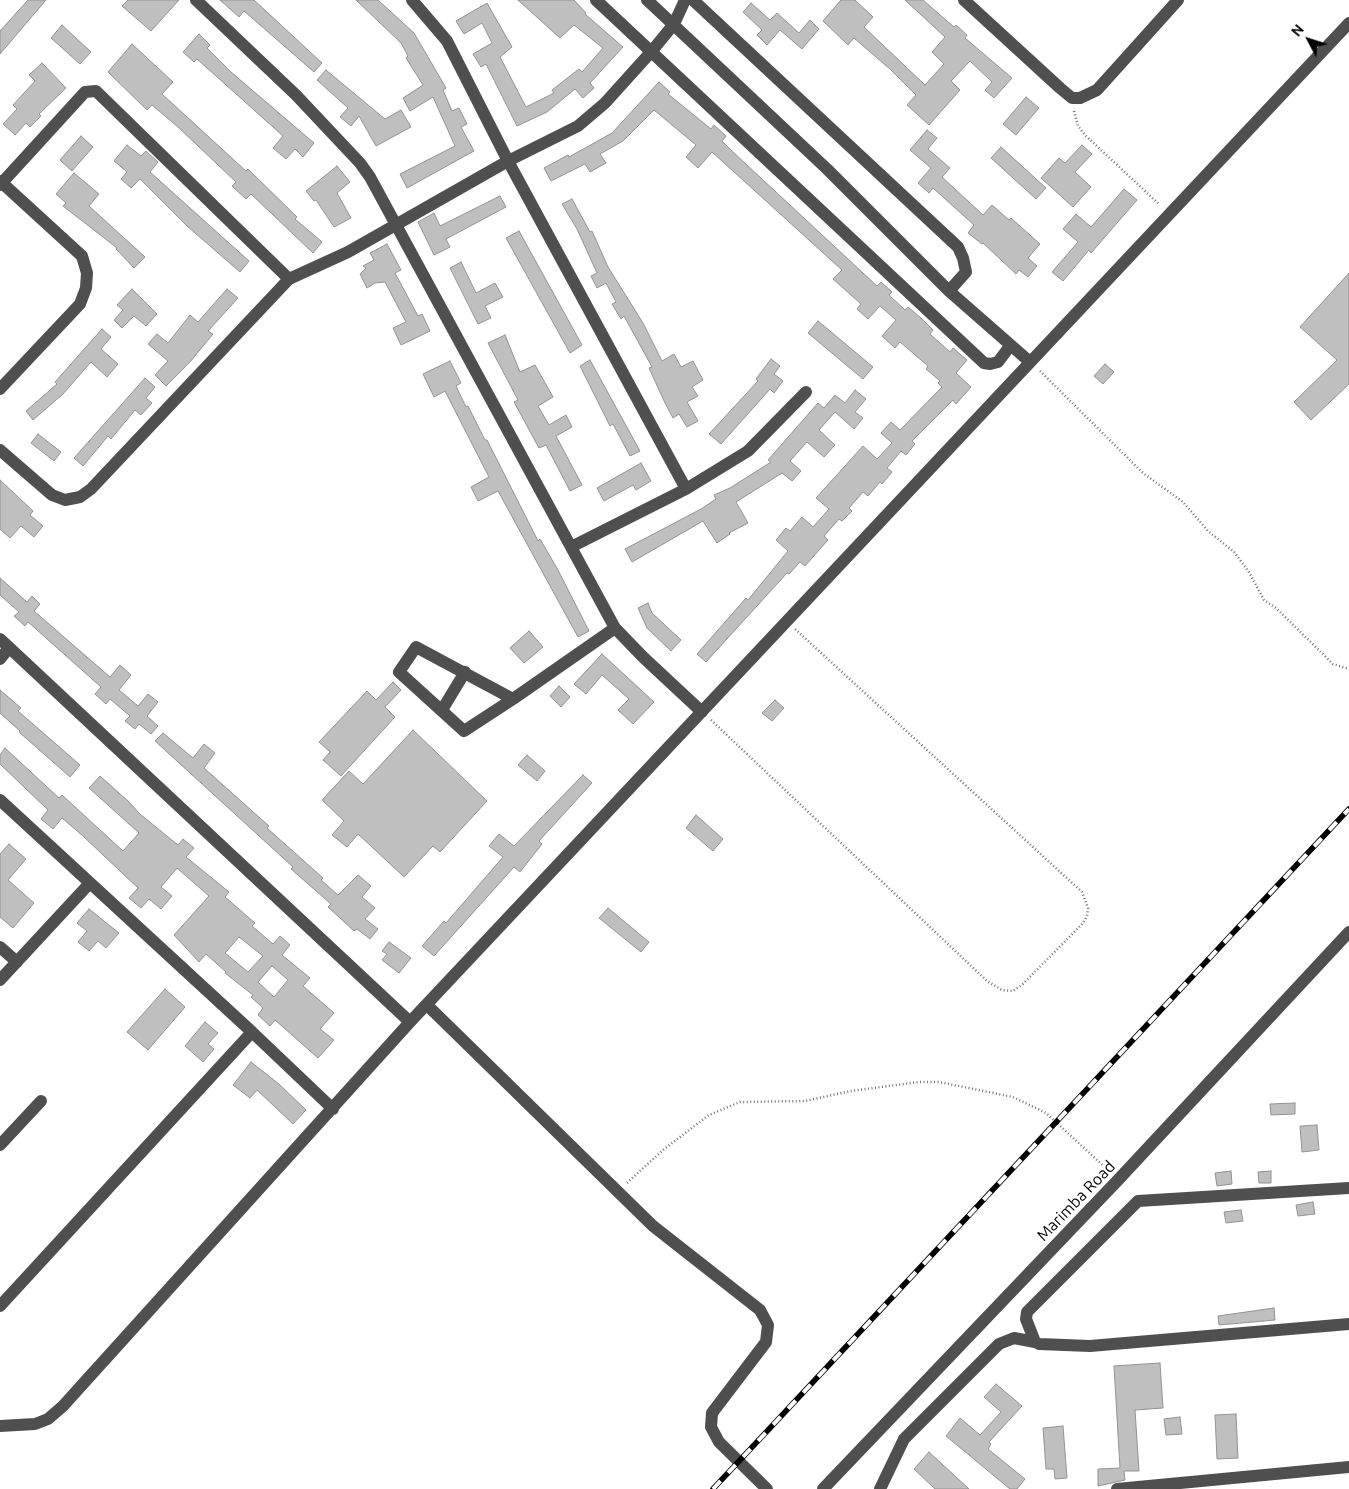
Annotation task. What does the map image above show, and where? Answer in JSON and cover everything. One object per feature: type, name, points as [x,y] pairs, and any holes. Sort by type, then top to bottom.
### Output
[{"type":"street","points":[[196,0],[296,95],[360,163],[398,226],[615,628],[702,712]]},
{"type":"street","points":[[412,0],[447,41],[508,161],[686,489]]},
{"type":"street","points":[[596,0],[984,363],[998,362],[1010,346]]},
{"type":"street","points":[[647,0],[834,176],[949,291],[1030,362]]},
{"type":"street","points":[[0,450],[52,495],[64,500],[80,497],[91,489],[289,279],[348,252],[398,226],[508,161],[578,126],[605,104],[651,52],[674,24],[685,0]]},
{"type":"street","points":[[693,0],[958,247],[964,258],[966,272],[949,291]]},
{"type":"street","points":[[964,0],[1072,98],[1080,98],[1097,90],[1178,0]]},
{"type":"street","points":[[0,1426],[35,1424],[48,1419],[63,1406],[410,1022],[1349,23]]},
{"type":"street","points":[[0,389],[80,304],[86,288],[87,273],[82,256],[1,183],[85,92],[96,91],[289,279]]},
{"type":"street","points":[[571,547],[686,489],[748,451],[806,392]]},
{"type":"street","points":[[513,699],[465,672],[416,648],[399,672],[464,731],[513,699],[615,628]]},
{"type":"street","points":[[0,658],[5,644],[410,1022]]},
{"type":"street","points":[[442,710],[465,672]]},
{"type":"street","points":[[0,800],[333,1109]]},
{"type":"street","points":[[0,980],[89,884]]},
{"type":"street","name":"Marimba Road","points":[[823,1489],[1118,1180],[1349,932]]},
{"type":"street","points":[[0,948],[17,962]]},
{"type":"street","points":[[427,1004],[653,1226],[760,1310],[768,1325],[766,1342],[712,1413],[711,1427],[718,1442],[767,1489]]},
{"type":"street","points":[[0,1306],[252,1032]]},
{"type":"street","points":[[0,1145],[41,1101]]},
{"type":"street","points":[[1034,1342],[1026,1319],[1027,1312],[1138,1202],[1349,1188]]},
{"type":"street","points":[[880,1489],[904,1439],[999,1344],[1014,1338],[1052,1345],[1090,1346],[1349,1324]]},
{"type":"street","points":[[1117,1489],[1349,1467]]},
{"type":"path","points":[[1072,98],[1078,126],[1085,135],[1170,215]]},
{"type":"path","points":[[1030,362],[1143,473],[1183,502],[1208,531],[1234,552],[1250,572],[1264,600],[1276,608],[1333,664],[1349,669]]},
{"type":"path","points":[[702,712],[987,982],[1002,990],[1013,991],[1022,985],[1083,923],[1087,916],[1088,908],[1082,892],[786,622]]},
{"type":"path","points":[[618,1192],[662,1150],[709,1115],[740,1102],[805,1101],[851,1091],[919,1082],[939,1082],[1014,1097],[1046,1113],[1118,1180]]},
{"type":"building","points":[[28,0],[46,0],[0,54],[0,31]]},
{"type":"building","points":[[128,0],[179,0],[151,31],[122,6]]},
{"type":"building","points":[[220,0],[254,0],[322,63],[314,72],[244,11],[239,17]]},
{"type":"building","points":[[356,0],[378,0],[414,33],[446,88],[443,90],[452,111],[459,108],[467,124],[461,127],[474,151],[407,188],[400,174],[455,146],[433,97],[410,111],[403,98],[423,85],[406,58],[408,56],[401,43]]},
{"type":"building","points":[[518,0],[574,0],[585,14],[623,47],[590,83],[594,88],[583,98],[575,89],[547,112],[517,126],[486,64],[481,67],[473,54],[492,43],[482,23],[464,34],[456,21],[487,3],[512,47],[500,57],[526,107],[554,93],[552,90],[579,69],[582,72],[603,48],[574,25],[560,38]]},
{"type":"building","points":[[841,0],[855,0],[873,17],[864,27],[925,85],[944,64],[932,52],[945,37],[905,0],[923,0],[954,27],[956,25],[967,35],[965,38],[1012,78],[994,98],[985,90],[992,82],[970,61],[951,81],[960,90],[929,125],[907,105],[916,95],[891,70],[854,38],[848,45],[823,21]]},
{"type":"building","points":[[751,3],[770,20],[777,13],[799,33],[810,20],[819,29],[802,49],[780,30],[767,45],[757,35],[762,30],[743,12]]},
{"type":"building","points":[[62,25],[91,52],[80,64],[51,38]]},
{"type":"building","points":[[199,34],[210,45],[207,48],[231,72],[314,143],[303,157],[295,149],[286,159],[273,148],[283,136],[197,59],[194,62],[183,52]]},
{"type":"building","points":[[132,44],[173,82],[162,94],[246,171],[248,169],[297,217],[295,219],[322,242],[313,253],[251,194],[246,199],[232,186],[236,182],[178,127],[152,105],[147,110],[108,72]]},
{"type":"building","points":[[42,63],[66,88],[39,114],[41,116],[30,127],[26,123],[15,135],[3,124],[17,109],[13,105],[35,81],[29,75]]},
{"type":"building","points":[[326,70],[385,119],[401,110],[411,127],[376,146],[359,116],[351,126],[340,117],[348,108],[317,80]]},
{"type":"building","points":[[659,82],[670,92],[668,94],[711,129],[714,125],[726,136],[722,141],[733,152],[877,286],[881,282],[892,292],[889,295],[905,310],[908,307],[921,318],[933,330],[930,334],[950,352],[953,348],[967,360],[956,373],[971,387],[956,404],[953,400],[912,441],[915,444],[906,455],[901,451],[887,468],[892,472],[882,484],[880,482],[868,496],[863,492],[849,508],[852,511],[842,521],[839,519],[824,536],[828,540],[805,566],[800,562],[789,574],[787,573],[706,662],[697,654],[746,598],[748,600],[788,551],[776,540],[786,528],[790,531],[802,517],[813,527],[829,509],[816,498],[863,446],[877,459],[892,443],[881,433],[891,422],[900,430],[942,387],[938,383],[940,381],[926,369],[928,366],[900,342],[895,348],[882,336],[896,320],[880,306],[868,319],[857,309],[861,304],[833,279],[842,270],[712,152],[698,168],[686,157],[696,145],[654,110],[623,141],[600,154],[606,163],[590,172],[585,164],[551,181],[544,168],[568,155],[569,157],[612,133]]},
{"type":"building","points":[[1026,97],[1039,108],[1016,135],[1003,124]]},
{"type":"building","points":[[927,130],[937,138],[928,149],[950,168],[942,177],[983,215],[992,205],[1009,220],[1011,218],[1040,244],[1028,258],[1037,266],[1028,277],[1019,270],[1016,274],[983,243],[968,233],[974,225],[933,188],[929,193],[918,183],[931,168],[910,150]]},
{"type":"building","points":[[81,136],[93,147],[72,171],[60,160]]},
{"type":"building","points":[[127,145],[141,156],[146,151],[158,162],[150,172],[249,261],[240,272],[187,226],[140,179],[131,188],[121,179],[127,172],[114,161]]},
{"type":"building","points":[[1082,145],[1092,154],[1075,172],[1091,187],[1073,207],[1041,178],[1059,158],[1065,163]]},
{"type":"building","points":[[1001,147],[1046,188],[1036,199],[991,158]]},
{"type":"building","points":[[337,166],[350,182],[337,193],[351,218],[334,227],[316,200],[314,201],[306,191]]},
{"type":"building","points":[[74,173],[99,194],[89,206],[145,257],[134,268],[117,248],[63,206],[66,203],[56,194]]},
{"type":"building","points":[[1124,189],[1137,200],[1091,253],[1089,250],[1063,281],[1052,272],[1078,242],[1063,229],[1076,214],[1091,227]]},
{"type":"building","points":[[500,196],[506,207],[446,239],[450,247],[434,255],[418,222],[434,213],[440,226]]},
{"type":"building","points":[[572,199],[590,232],[592,231],[608,267],[643,323],[662,361],[674,354],[681,367],[693,361],[703,380],[692,387],[698,396],[687,402],[698,421],[687,427],[679,414],[673,418],[649,368],[652,367],[624,316],[621,319],[612,304],[616,302],[606,283],[597,288],[591,276],[597,273],[577,229],[562,204]]},
{"type":"building","points":[[519,231],[582,345],[570,353],[506,238]]},
{"type":"building","points":[[387,244],[401,270],[395,273],[418,316],[422,314],[430,331],[401,345],[393,328],[406,322],[385,282],[375,283],[367,288],[360,274],[366,268],[363,266],[374,260],[370,253]]},
{"type":"building","points":[[461,262],[476,293],[495,283],[503,297],[485,306],[491,318],[478,324],[450,268]]},
{"type":"building","points":[[1349,273],[1349,384],[1311,420],[1294,402],[1337,360],[1300,327]]},
{"type":"building","points":[[132,289],[157,314],[146,326],[134,316],[122,328],[114,320],[123,310],[117,305]]},
{"type":"building","points":[[227,289],[238,298],[208,331],[213,334],[190,362],[166,386],[155,375],[168,361],[148,344],[157,334],[168,343],[190,315],[198,322]]},
{"type":"building","points":[[818,321],[873,367],[863,379],[808,333]]},
{"type":"building","points":[[102,329],[111,337],[101,349],[118,364],[107,377],[91,362],[63,394],[33,420],[26,411],[57,384],[55,382]]},
{"type":"building","points":[[505,335],[520,372],[535,365],[553,397],[538,406],[549,425],[566,415],[572,427],[556,436],[582,485],[570,491],[546,445],[539,448],[514,402],[518,400],[488,343]]},
{"type":"building","points":[[771,359],[780,366],[774,374],[783,381],[774,393],[770,389],[721,444],[709,434],[758,381],[756,379]]},
{"type":"building","points":[[590,360],[640,451],[630,456],[613,424],[610,426],[580,366]]},
{"type":"building","points":[[450,361],[461,383],[456,386],[466,407],[468,406],[485,440],[487,440],[538,541],[540,539],[558,570],[589,631],[578,637],[498,491],[478,501],[471,487],[489,477],[445,391],[434,397],[423,374]]},
{"type":"building","points":[[1105,364],[1114,372],[1103,384],[1094,376]]},
{"type":"building","points":[[145,378],[155,387],[146,398],[152,403],[141,415],[135,410],[111,439],[108,436],[83,466],[74,458]]},
{"type":"building","points":[[855,390],[866,399],[855,412],[863,418],[854,429],[835,412],[819,430],[835,445],[824,457],[807,442],[790,461],[801,471],[792,481],[782,473],[736,502],[748,523],[729,533],[717,543],[703,521],[632,562],[625,549],[701,509],[716,499],[714,495],[730,488],[771,462],[768,460],[818,403],[824,408],[835,395],[845,403]]},
{"type":"building","points":[[38,434],[61,452],[54,461],[31,443]]},
{"type":"building","points":[[641,463],[651,481],[636,490],[633,485],[604,501],[597,488]]},
{"type":"building","points":[[0,480],[33,511],[30,515],[43,526],[34,537],[21,526],[10,538],[0,529]]},
{"type":"building","points":[[0,578],[27,602],[32,596],[40,604],[34,611],[110,677],[120,665],[131,675],[119,690],[138,706],[148,694],[158,702],[147,716],[158,726],[151,734],[139,724],[135,729],[125,721],[130,716],[110,699],[106,704],[95,694],[101,687],[28,622],[25,626],[14,616],[19,612],[0,595]]},
{"type":"building","points":[[648,603],[652,613],[681,640],[671,651],[647,628],[638,608]]},
{"type":"building","points":[[529,631],[543,647],[524,663],[510,648]]},
{"type":"building","points":[[602,654],[654,702],[633,724],[618,710],[629,699],[602,675],[586,694],[574,684]]},
{"type":"building","points":[[393,682],[401,690],[385,707],[395,717],[341,776],[323,760],[330,752],[319,742],[367,691],[376,700]]},
{"type":"building","points":[[559,686],[570,697],[561,707],[550,696]]},
{"type":"building","points":[[0,690],[21,708],[18,711],[80,765],[70,777],[0,713]]},
{"type":"building","points":[[775,700],[784,708],[772,721],[762,713]]},
{"type":"building","points":[[413,730],[487,801],[440,852],[433,846],[404,877],[358,834],[347,847],[332,835],[344,821],[322,800],[349,771],[363,784]]},
{"type":"building","points":[[163,733],[193,758],[204,744],[215,753],[204,768],[269,826],[267,828],[323,878],[321,880],[338,895],[358,875],[371,886],[362,897],[375,908],[365,919],[378,929],[370,939],[357,929],[354,931],[328,907],[331,904],[291,869],[293,867],[155,741]]},
{"type":"building","points":[[5,748],[59,798],[62,795],[123,851],[139,833],[89,788],[100,776],[140,814],[178,845],[183,839],[194,848],[186,857],[229,892],[225,897],[255,923],[252,926],[273,944],[280,936],[290,945],[282,955],[310,978],[303,986],[334,1013],[320,1029],[334,1040],[318,1058],[275,1020],[270,1026],[258,1015],[263,1008],[251,997],[253,995],[225,973],[206,954],[199,962],[174,935],[209,896],[177,868],[161,887],[172,896],[161,909],[149,899],[141,908],[129,898],[138,888],[84,837],[62,818],[53,829],[41,819],[48,810],[0,764],[0,755]],"holes":[[[239,937],[263,956],[248,972],[225,953]],[[272,966],[288,980],[274,997],[258,982]]]},
{"type":"building","points":[[527,755],[545,771],[537,781],[518,765]]},
{"type":"building","points":[[583,775],[592,783],[539,841],[542,844],[520,872],[514,867],[434,956],[422,946],[444,921],[446,923],[503,857],[489,846],[499,834],[514,846]]},
{"type":"building","points":[[696,815],[723,839],[713,851],[686,828]]},
{"type":"building","points":[[9,844],[26,859],[8,880],[34,903],[13,928],[0,917],[0,854]]},
{"type":"building","points":[[608,908],[649,942],[641,952],[599,918]]},
{"type":"building","points":[[89,909],[119,933],[106,948],[98,941],[89,951],[78,942],[87,931],[77,923]]},
{"type":"building","points":[[389,942],[411,958],[399,973],[382,960],[387,954],[382,951]]},
{"type":"building","points":[[165,989],[185,1007],[148,1050],[127,1032]]},
{"type":"building","points":[[205,1022],[218,1033],[208,1044],[214,1049],[203,1062],[185,1046]]},
{"type":"building","points":[[251,1062],[279,1084],[306,1110],[293,1124],[257,1090],[250,1098],[233,1085]]},
{"type":"building","points":[[1295,1103],[1295,1114],[1271,1115],[1270,1104]]},
{"type":"building","points":[[1317,1125],[1319,1150],[1302,1152],[1300,1126]]},
{"type":"building","points":[[1231,1171],[1232,1184],[1217,1186],[1215,1173]]},
{"type":"building","points":[[1271,1171],[1271,1183],[1259,1183],[1258,1172]]},
{"type":"building","points":[[1313,1202],[1315,1214],[1298,1216],[1296,1205]]},
{"type":"building","points":[[1241,1210],[1243,1221],[1226,1223],[1224,1212]]},
{"type":"building","points":[[1274,1308],[1275,1320],[1219,1325],[1218,1316]]},
{"type":"building","points":[[1160,1363],[1163,1408],[1135,1410],[1139,1471],[1124,1471],[1125,1480],[1098,1486],[1098,1469],[1120,1468],[1114,1366]]},
{"type":"building","points":[[996,1384],[1022,1406],[989,1442],[991,1444],[988,1449],[1025,1479],[1017,1489],[1010,1489],[946,1436],[960,1418],[980,1435],[1001,1412],[984,1397]]},
{"type":"building","points":[[1236,1414],[1238,1458],[1217,1459],[1215,1415]]},
{"type":"building","points":[[1180,1417],[1182,1434],[1166,1435],[1164,1419]]},
{"type":"building","points":[[1063,1426],[1067,1478],[1055,1479],[1054,1469],[1046,1469],[1043,1428]]},
{"type":"building","points":[[929,1452],[969,1489],[935,1489],[914,1469]]},
{"type":"railway","points":[[713,1489],[1349,809]]}]
